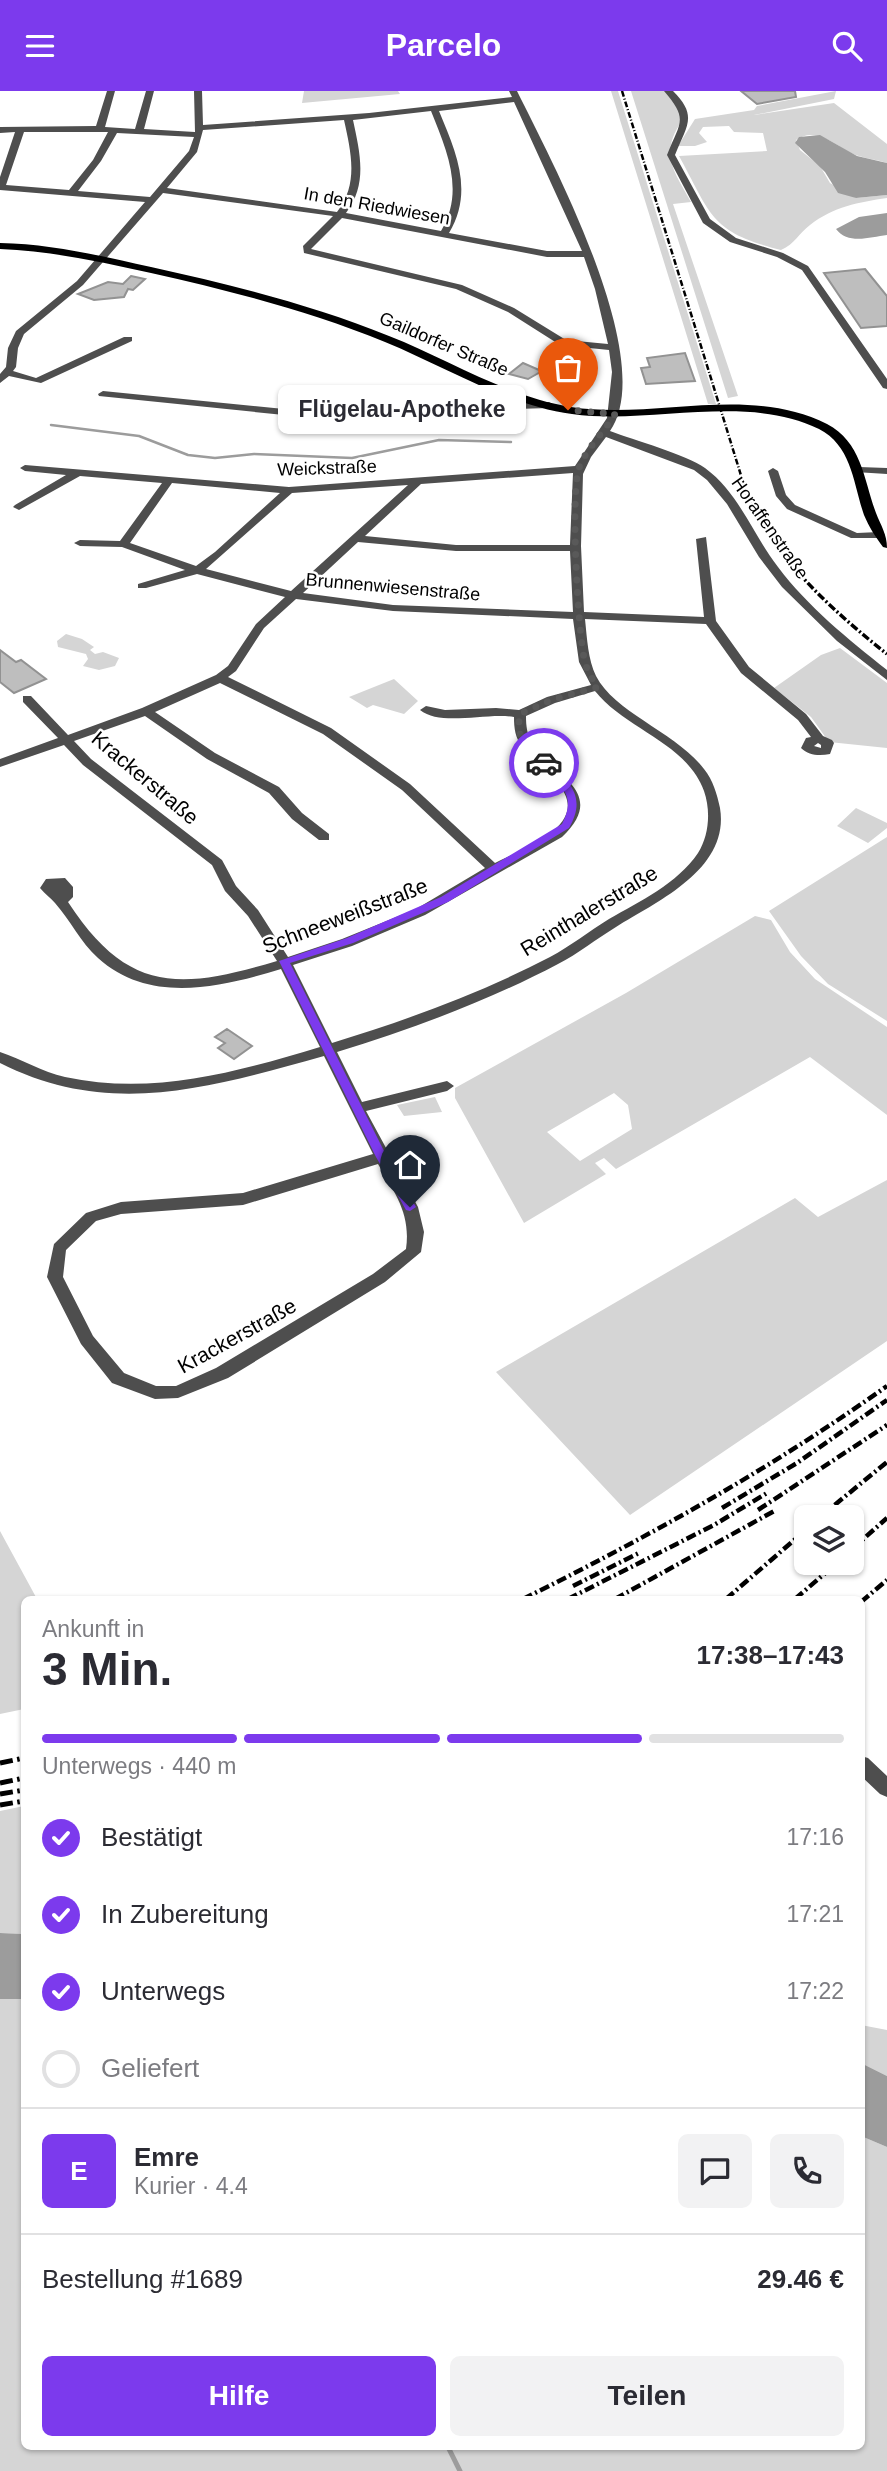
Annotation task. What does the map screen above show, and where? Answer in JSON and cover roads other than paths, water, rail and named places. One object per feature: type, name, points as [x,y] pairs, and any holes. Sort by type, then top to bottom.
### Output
[{"type":"main road","name":"Gaildorfer Straße","points":[[0,246],[102,259],[301,307],[548,405],[615,414],[728,410],[793,415],[822,426],[844,440],[861,476],[869,514],[883,540]]},
{"type":"street","points":[[100,129],[111,91]]},
{"type":"street","points":[[139,131],[150,91]]},
{"type":"street","points":[[128,339],[37,381],[4,376],[20,333],[80,283],[193,152],[199,132],[198,91]]},
{"type":"street","points":[[668,91],[685,111],[685,122],[672,148],[673,162],[706,221],[722,234],[792,260],[810,273],[887,386]]},
{"type":"street","points":[[0,130],[199,132],[434,109],[515,95],[555,179],[586,254],[605,308],[619,379],[615,414],[578,469],[577,548],[581,618],[586,665],[598,687],[543,703],[520,714],[491,709],[443,714],[426,711]]},
{"type":"street","points":[[434,109],[458,181],[456,214],[444,234]]},
{"type":"street","points":[[348,118],[359,176],[355,194],[341,215],[306,248],[307,251],[459,287],[511,310],[564,343],[613,347]]},
{"type":"street","points":[[20,130],[1,187],[152,200]]},
{"type":"street","points":[[72,192],[97,162],[114,130]]},
{"type":"street","name":"In den Riedwiesen","points":[[162,190],[341,215],[547,254],[586,254]]},
{"type":"street","points":[[103,394],[294,413],[548,405]]},
{"type":"street","name":"Horaffenstraße","points":[[604,432],[698,468],[710,476],[732,501],[773,569],[848,645],[887,676]]},
{"type":"street","name":"Weickstraße","points":[[25,468],[289,490],[578,469]]},
{"type":"street","points":[[773,471],[781,496],[791,507],[848,533],[883,540]]},
{"type":"street","points":[[861,476],[887,471]]},
{"type":"street","points":[[19,507],[77,473]]},
{"type":"street","points":[[861,476],[887,478]]},
{"type":"street","points":[[123,544],[169,480]]},
{"type":"street","points":[[0,763],[145,711],[220,678],[232,668],[260,626],[418,481]]},
{"type":"street","points":[[142,586],[197,570],[219,554],[289,490]]},
{"type":"street","points":[[354,538],[456,548],[577,548]]},
{"type":"street","points":[[702,539],[710,621],[746,671],[802,717],[819,739]]},
{"type":"street","name":"Brunnenwiesenstraße","points":[[80,543],[123,544],[197,570],[292,595],[393,608],[581,618],[710,621]]},
{"type":"street","points":[[220,678],[337,737],[406,787],[494,869]]},
{"type":"street","name":"Reinthalerstraße","points":[[0,1057],[61,1082],[98,1088],[154,1089],[202,1083],[329,1049],[418,1020],[556,959],[643,906],[694,866],[712,836],[715,818],[699,771],[669,741],[598,687]]},
{"type":"street","name":"Krackerstraße","points":[[27,699],[87,762],[217,863],[230,888],[253,913],[284,961],[382,1157],[410,1207],[416,1232],[413,1252],[379,1278],[194,1387],[155,1393],[118,1378],[87,1340],[55,1277],[59,1248],[91,1217],[121,1208],[243,1199],[382,1157]]},
{"type":"street","points":[[145,711],[188,741],[274,790],[297,816],[324,837]]},
{"type":"street","name":"Schneeweißstraße","points":[[61,901],[76,925],[105,960],[129,975],[150,982],[175,985],[263,970],[394,923],[445,899],[544,842],[566,826],[573,813],[573,803],[564,781],[527,748],[520,737],[520,714]]},
{"type":"street","points":[[359,1108],[447,1086]]},
{"type":"street","points":[[865,1768],[887,1788]]},
{"type":"waterway","points":[[51,425],[139,436],[188,455],[215,458],[254,454],[352,458],[439,440],[511,442]]},
{"type":"waterway","points":[[450,2450],[460,2471]]},
{"type":"railway","points":[[622,91],[744,485]]},
{"type":"railway","points":[[743,483],[767,532],[803,578],[845,619],[887,654]]},
{"type":"railway","points":[[529,1596],[709,1500],[799,1445],[887,1386]]},
{"type":"railway","points":[[722,1508],[797,1463],[887,1400]]},
{"type":"railway","points":[[758,1510],[887,1425]]},
{"type":"railway","points":[[835,1505],[887,1462]]},
{"type":"railway","points":[[574,1596],[714,1525],[767,1493]]},
{"type":"railway","points":[[620,1596],[776,1510]]},
{"type":"railway","points":[[864,1538],[887,1518]]},
{"type":"railway","points":[[729,1596],[794,1540]]},
{"type":"railway","points":[[573,1586],[639,1553]]},
{"type":"railway","points":[[798,1596],[823,1575]]},
{"type":"railway","points":[[865,1599],[887,1580]]},
{"type":"railway","points":[[0,1763],[21,1759]]},
{"type":"railway","points":[[0,1783],[21,1779]]},
{"type":"railway","points":[[0,1794],[21,1790]]},
{"type":"railway","points":[[0,1805],[21,1802]]},
{"type":"place","name":"Flügelau-Apotheke","points":[[568,410]]}]
